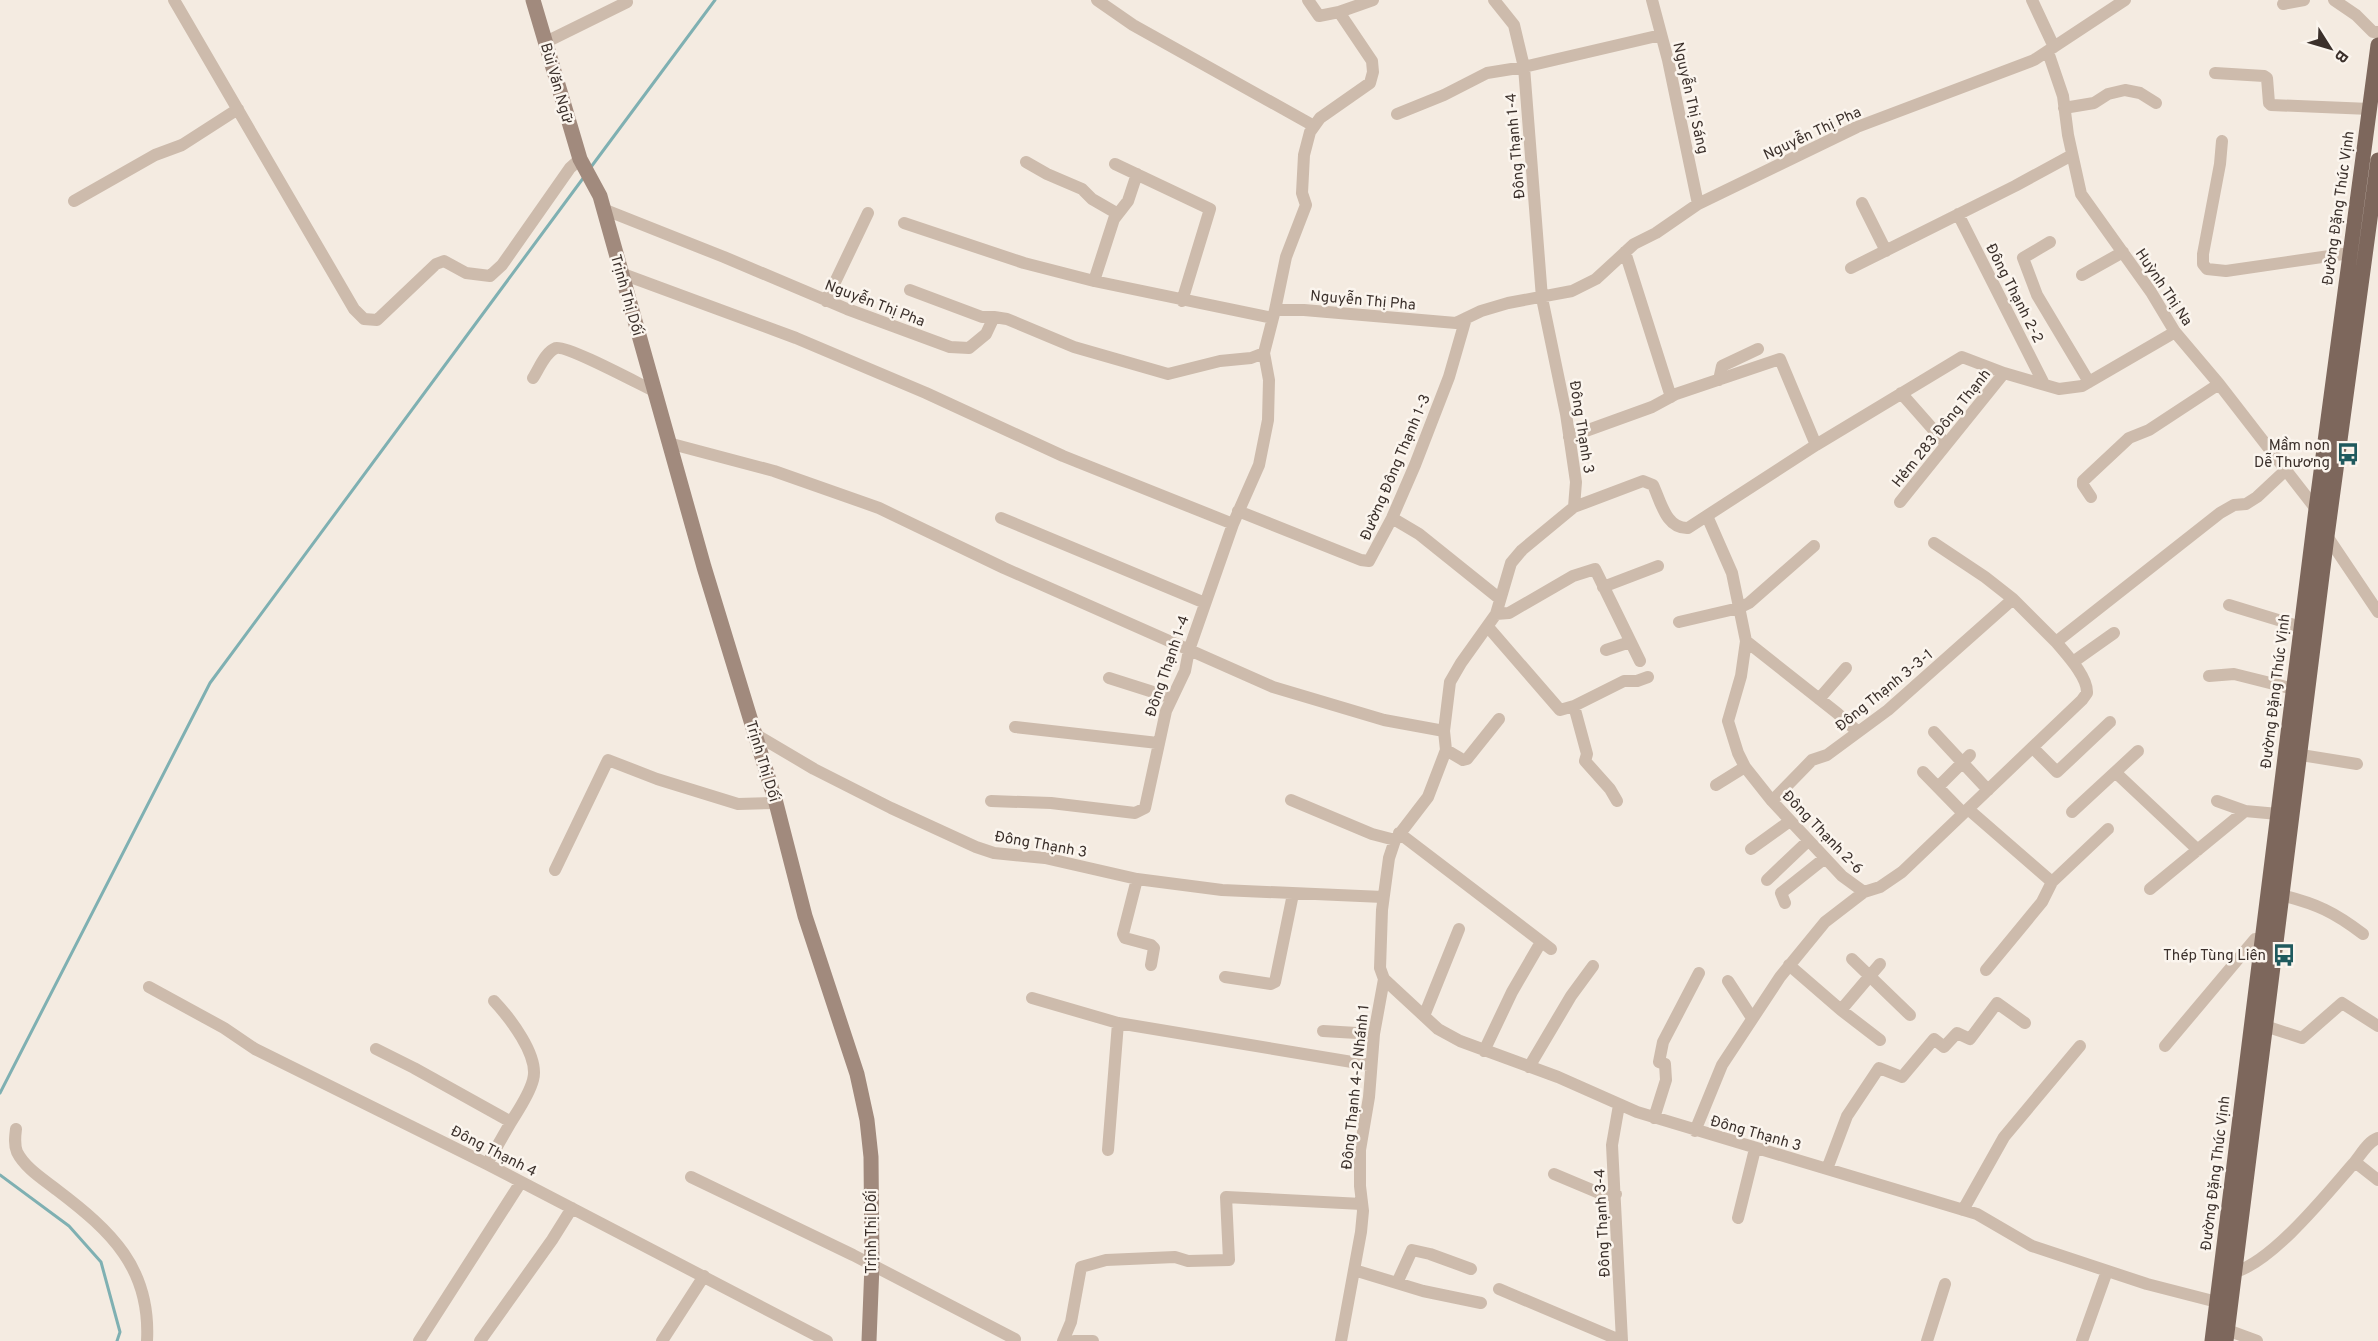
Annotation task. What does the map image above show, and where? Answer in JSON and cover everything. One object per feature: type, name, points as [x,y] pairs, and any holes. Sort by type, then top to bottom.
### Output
[{"type":"main road","name":"Bùi Văn Ngữ","points":[[533,0],[581,162],[597,190]]},
{"type":"main road","name":"Đường Đặng Thúc Vịnh","points":[[2226,1336],[2224,1302],[2262,939],[2378,45]]},
{"type":"main road","name":"Đường Đặng Thúc Vịnh","points":[[2212,1341],[2235,1272],[2327,536],[2377,181],[2378,160]]},
{"type":"main road","name":"Trịnh Thị Dối","points":[[597,190],[672,444],[704,567],[776,803],[805,916],[857,1074],[867,1120],[871,1157],[872,1265],[868,1341]]},
{"type":"street","points":[[174,0],[354,309],[364,319],[376,320],[436,264],[444,261],[466,273],[490,276],[502,265],[570,168],[581,162]]},
{"type":"street","points":[[1097,0],[1133,25],[1314,126]]},
{"type":"street","points":[[1308,0],[1318,16],[1339,12],[1373,0]]},
{"type":"street","name":"Đông Thạnh 1-4","points":[[1494,0],[1514,25],[1524,67],[1542,298]]},
{"type":"street","name":"Nguyễn Thị Sáng","points":[[1652,0],[1698,204]]},
{"type":"street","name":"Huỳnh Thị Na","points":[[2032,0],[2051,50],[2063,96],[2072,155],[2081,194],[2151,292],[2175,332],[2219,384],[2316,509]]},
{"type":"street","name":"Nguyễn Thị Pha","points":[[904,223],[1024,263],[1182,301],[1274,314],[1304,310],[1456,323],[1481,311],[1508,303],[1572,291],[1596,279],[1634,244],[1656,234],[1698,204],[1857,127],[2034,60],[2125,0]]},
{"type":"street","points":[[2283,4],[2304,0]]},
{"type":"street","points":[[2334,0],[2343,4],[2373,32],[2378,32]]},
{"type":"street","points":[[546,42],[627,2]]},
{"type":"street","points":[[910,290],[982,317],[1007,319],[1074,347],[1168,374],[1220,361],[1251,358],[1264,353],[1286,258],[1306,205],[1302,193],[1304,155],[1310,132],[1320,118],[1370,83],[1373,72],[1372,61],[1339,12]]},
{"type":"street","points":[[1397,114],[1487,73],[1524,67],[1661,35]]},
{"type":"street","points":[[2215,73],[2264,76],[2267,78],[2271,105],[2370,109]]},
{"type":"street","points":[[2064,108],[2094,103],[2108,94],[2125,90],[2140,93],[2156,103]]},
{"type":"street","points":[[74,201],[155,155],[182,145],[238,109]]},
{"type":"street","points":[[2222,141],[2220,164],[2203,254],[2203,264],[2207,269],[2226,271],[2350,253]]},
{"type":"street","points":[[1851,268],[2072,155]]},
{"type":"street","points":[[1026,162],[1082,189],[1092,199],[1118,214]]},
{"type":"street","points":[[1115,164],[1210,209],[1182,301]]},
{"type":"street","points":[[1094,281],[1110,230],[1128,201],[1137,174]]},
{"type":"street","points":[[1863,203],[1886,251]]},
{"type":"street","name":"Nguyễn Thị Pha","points":[[603,209],[826,301],[950,347],[969,348],[986,334],[994,317]]},
{"type":"street","points":[[826,301],[868,213]]},
{"type":"street","name":"Đông Thạnh 2-2","points":[[1958,214],[2044,384]]},
{"type":"street","points":[[2050,243],[2022,258],[2037,295],[2089,382]]},
{"type":"street","points":[[1625,252],[1671,397]]},
{"type":"street","points":[[2082,275],[2123,252]]},
{"type":"street","points":[[620,273],[796,338],[926,393],[1062,456],[1233,524]]},
{"type":"street","name":"Đông Thạnh 3","points":[[1542,298],[1576,482],[1574,507]]},
{"type":"street","name":"Đường Đông Thạnh 1-3","points":[[1238,511],[1361,560],[1369,561],[1392,518],[1449,377],[1466,318]]},
{"type":"street","points":[[1384,979],[1380,968],[1383,897],[1397,837],[1428,797],[1446,750],[1444,731],[1450,682],[1496,614],[1511,563],[1522,550],[1574,507],[1643,481],[1653,485],[1671,524],[1679,529],[1688,528],[1816,445],[1962,357],[2004,373],[2059,389],[2082,386],[2175,332]]},
{"type":"street","points":[[533,378],[549,353],[555,348],[562,348],[584,356],[656,392]]},
{"type":"street","points":[[1719,380],[1722,366],[1758,349]]},
{"type":"street","name":"Đông Thạnh 1-4","points":[[991,801],[1051,803],[1135,813],[1145,808],[1166,711],[1185,671],[1189,650],[1205,603],[1233,524],[1258,465],[1268,420],[1269,381],[1264,353]]},
{"type":"street","points":[[1569,437],[1671,397],[1780,359],[1816,445]]},
{"type":"street","name":"Hẻm 283 Đông Thạnh","points":[[1900,501],[2004,373]]},
{"type":"street","points":[[2091,497],[2083,481],[2129,438],[2149,430],[2219,384]]},
{"type":"street","points":[[1901,393],[1946,444]]},
{"type":"street","points":[[672,444],[774,471],[879,508],[1004,568],[1273,687],[1384,720],[1444,731]]},
{"type":"street","points":[[2056,642],[2220,513],[2234,506],[2246,504],[2286,470]]},
{"type":"street","name":"Đông Thạnh 2-6","points":[[1707,516],[1732,573],[1746,641],[1741,676],[1728,721],[1745,767],[1808,841],[1842,876],[1864,892],[1880,887],[1902,872],[2082,700],[2088,689],[2073,662]]},
{"type":"street","points":[[1001,518],[1205,603]]},
{"type":"street","points":[[1392,518],[1419,534],[1500,599]]},
{"type":"street","points":[[2327,536],[2378,612]]},
{"type":"street","points":[[1934,543],[2013,599],[2073,662],[2114,633]]},
{"type":"street","points":[[1679,622],[1739,608],[1749,603],[1814,546]]},
{"type":"street","points":[[1603,587],[1658,566]]},
{"type":"street","points":[[1496,614],[1509,613],[1573,576],[1595,569],[1640,661]]},
{"type":"street","name":"Đông Thạnh 3-3-1","points":[[1772,801],[1812,760],[1827,754],[1888,710],[2013,599]]},
{"type":"street","points":[[2229,605],[2301,627]]},
{"type":"street","points":[[1488,627],[1560,710],[1574,706],[1624,681],[1637,681],[1648,677]]},
{"type":"street","points":[[1746,641],[1858,732]]},
{"type":"street","points":[[1606,650],[1630,642]]},
{"type":"street","points":[[1819,699],[1846,668]]},
{"type":"street","points":[[2209,676],[2234,674],[2294,689]]},
{"type":"street","points":[[1109,678],[1172,698]]},
{"type":"street","points":[[1574,706],[1587,754],[1585,761],[1610,789],[1617,801]]},
{"type":"street","points":[[1446,750],[1463,760],[1467,759],[1499,719]]},
{"type":"street","points":[[2033,748],[2057,772],[2110,722]]},
{"type":"street","points":[[1015,728],[1158,743]]},
{"type":"street","points":[[1934,732],[1966,759],[1988,790]]},
{"type":"street","name":"Đông Thạnh 3","points":[[755,734],[843,783],[976,847],[994,853],[1045,858],[1137,879],[1222,890],[1383,897]]},
{"type":"street","points":[[2072,812],[2138,751]]},
{"type":"street","points":[[2301,754],[2356,764]]},
{"type":"street","points":[[1939,786],[1966,759]]},
{"type":"street","points":[[555,870],[608,760],[657,779],[738,804],[776,803]]},
{"type":"street","points":[[1716,785],[1745,767]]},
{"type":"street","points":[[1923,772],[2052,882]]},
{"type":"street","points":[[2115,772],[2198,850]]},
{"type":"street","points":[[1292,800],[1372,834],[1397,837],[1546,945],[1512,992],[1484,1051]]},
{"type":"street","points":[[2217,801],[2245,811],[2278,814]]},
{"type":"street","points":[[2150,889],[2245,811]]},
{"type":"street","points":[[1750,849],[1790,821]]},
{"type":"street","points":[[1986,970],[2042,902],[2052,882],[2108,829]]},
{"type":"street","points":[[1767,880],[1808,841]]},
{"type":"street","points":[[1785,903],[1781,893],[1825,858]]},
{"type":"street","points":[[1137,879],[1123,934],[1125,938],[1151,945],[1154,948],[1151,965]]},
{"type":"street","points":[[1695,1131],[1722,1065],[1789,965],[1825,922],[1864,892]]},
{"type":"street","points":[[1225,977],[1271,984],[1275,982],[1293,894]]},
{"type":"street","points":[[2281,896],[2308,902],[2335,913],[2363,934]]},
{"type":"street","points":[[1424,1016],[1459,929]]},
{"type":"street","points":[[2165,1046],[2255,939],[2262,939]]},
{"type":"street","points":[[1852,959],[1910,1015]]},
{"type":"street","points":[[1840,1010],[1880,964]]},
{"type":"street","points":[[1789,965],[1840,1010],[1880,1040]]},
{"type":"street","points":[[1529,1067],[1571,996],[1593,966]]},
{"type":"street","points":[[1654,1118],[1666,1080],[1665,1064],[1659,1062],[1663,1042],[1699,973]]},
{"type":"street","name":"Đông Thạnh 3","points":[[1384,979],[1438,1029],[1484,1051],[1529,1067],[1619,1105],[1695,1131],[1977,1214],[2032,1246],[2107,1271],[2224,1302]]},
{"type":"street","name":"Đông Thạnh 4-2 Nhánh 1","points":[[1341,1341],[1361,1232],[1360,1150],[1369,1097],[1374,1034],[1384,979]]},
{"type":"street","points":[[1728,981],[1752,1018]]},
{"type":"street","name":"Đông Thạnh 4","points":[[149,987],[224,1028],[255,1049],[487,1164],[827,1341]]},
{"type":"street","points":[[1032,998],[1118,1023],[1370,1065]]},
{"type":"street","points":[[487,1164],[528,1093],[534,1078],[534,1069],[514,1025],[494,1001]]},
{"type":"street","points":[[1827,1169],[1847,1116],[1879,1068],[1902,1077],[1934,1040],[1944,1047],[1957,1033],[1970,1038],[1997,1003],[2025,1023]]},
{"type":"street","points":[[2265,1026],[2302,1038],[2342,1003],[2378,1026]]},
{"type":"street","points":[[1108,1150],[1118,1023]]},
{"type":"street","points":[[1323,1031],[1374,1034]]},
{"type":"street","points":[[1963,1210],[2004,1137],[2080,1046]]},
{"type":"street","points":[[376,1049],[512,1122]]},
{"type":"street","name":"Đông Thạnh 3-4","points":[[1619,1105],[1612,1145],[1622,1341]]},
{"type":"street","points":[[16,1129],[15,1145],[24,1161],[91,1216],[126,1256],[135,1270],[145,1302],[147,1341]]},
{"type":"street","points":[[2235,1272],[2250,1268],[2280,1243],[2355,1162],[2371,1141],[2378,1138]]},
{"type":"street","points":[[1738,1218],[1755,1149]]},
{"type":"street","points":[[2355,1162],[2378,1180]]},
{"type":"street","points":[[1554,1174],[1604,1195],[1616,1194]]},
{"type":"street","points":[[692,1177],[872,1265],[1015,1339]]},
{"type":"street","points":[[419,1341],[522,1182]]},
{"type":"street","points":[[1063,1341],[1071,1322],[1081,1267],[1106,1260],[1175,1257],[1188,1261],[1229,1260],[1226,1197],[1362,1204]]},
{"type":"street","points":[[480,1341],[572,1208]]},
{"type":"street","points":[[1397,1283],[1412,1250],[1471,1269]]},
{"type":"street","points":[[1354,1269],[1423,1292],[1481,1303]]},
{"type":"street","points":[[2082,1341],[2107,1271]]},
{"type":"street","points":[[662,1341],[704,1276]]},
{"type":"street","points":[[1927,1341],[1945,1284]]},
{"type":"street","points":[[1499,1289],[1622,1341]]},
{"type":"street","points":[[2226,1336],[2257,1341]]},
{"type":"street","points":[[1074,1341],[1093,1341]]},
{"type":"waterway","points":[[591,167],[715,0]]},
{"type":"waterway","points":[[0,1093],[210,683],[584,177]]},
{"type":"waterway","points":[[0,1175],[69,1226],[101,1262],[120,1332],[117,1341]]},
{"type":"place","name":"Mầm non Dễ Thương","points":[[2348,454]]},
{"type":"place","name":"Thép Tùng Liên","points":[[2284,955]]}]
